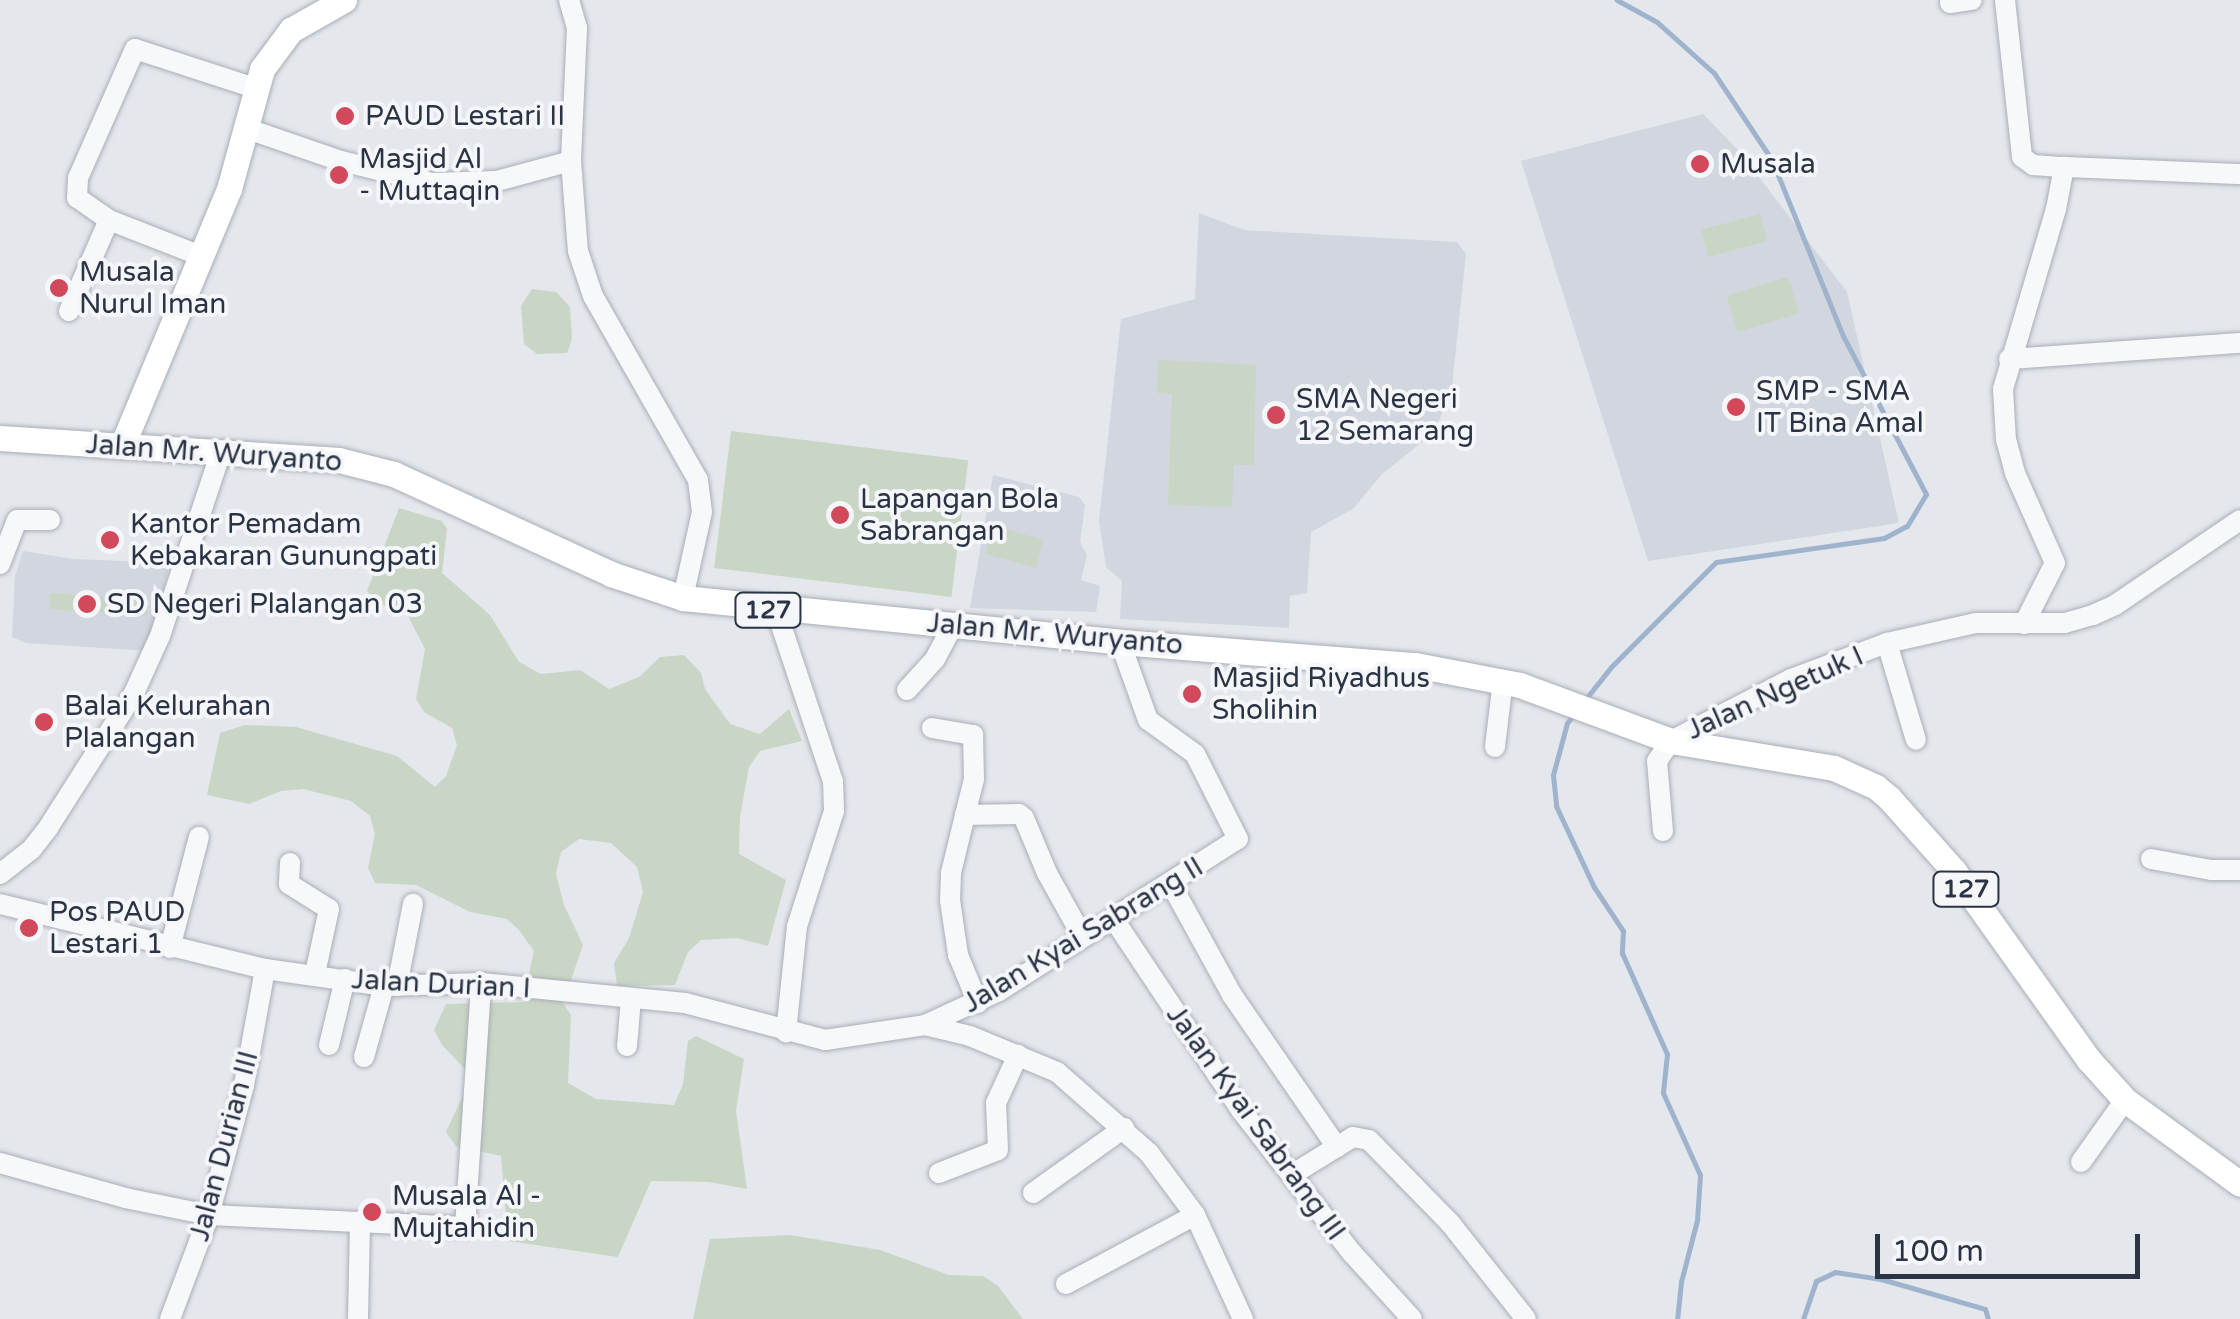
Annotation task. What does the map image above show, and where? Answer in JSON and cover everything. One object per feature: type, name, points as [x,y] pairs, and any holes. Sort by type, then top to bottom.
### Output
[{"type":"main road","points":[[122,446],[229,189],[255,88],[272,50],[291,30],[344,0]]},
{"type":"main road","name":"Jalan Mr. Wuryanto","points":[[0,438],[339,460],[394,474],[611,574],[684,598],[1120,642],[1379,661],[1504,680],[1671,740],[1834,768],[1876,787],[1954,871],[2089,1060],[2125,1100],[2240,1184]]},
{"type":"street","points":[[569,0],[577,28],[570,161],[584,276],[698,480],[702,512],[684,598]]},
{"type":"street","points":[[1950,2],[1972,0]]},
{"type":"street","points":[[2005,0],[2022,157],[2033,165],[2240,174]]},
{"type":"street","points":[[202,256],[109,220],[77,198],[76,188],[133,51],[255,88]]},
{"type":"street","points":[[246,128],[342,161],[432,183],[497,182],[570,161]]},
{"type":"street","points":[[2024,624],[2055,563],[2014,473],[2006,440],[2003,389],[2056,209],[2064,167]]},
{"type":"street","points":[[69,311],[109,220]]},
{"type":"street","points":[[2009,360],[2240,343]]},
{"type":"street","points":[[0,874],[31,850],[48,828],[134,693],[160,636],[220,452]]},
{"type":"street","points":[[0,564],[17,520],[50,520]]},
{"type":"street","name":"Jalan Ngetuk I","points":[[1663,831],[1658,762],[1671,740],[1791,680],[1887,643],[1976,623],[2065,624],[2115,605],[2240,520]]},
{"type":"street","points":[[776,610],[832,780],[834,811],[797,926],[786,1032]]},
{"type":"street","points":[[907,690],[935,659],[952,624]]},
{"type":"street","name":"Jalan Kyai Sabrang II","points":[[925,1026],[978,1003],[1238,839],[1194,754],[1148,720],[1120,642]]},
{"type":"street","points":[[1887,643],[1916,740]]},
{"type":"street","points":[[1495,747],[1504,680]]},
{"type":"street","points":[[932,728],[973,735],[974,779],[951,873],[950,900],[958,955],[978,1003]]},
{"type":"street","points":[[965,815],[1019,814],[1024,818],[1047,873],[1082,936]]},
{"type":"street","points":[[170,948],[198,836]]},
{"type":"street","points":[[2151,859],[2211,870],[2240,870]]},
{"type":"street","points":[[290,863],[290,884],[328,906],[315,974]]},
{"type":"street","points":[[1171,884],[1232,996],[1337,1147]]},
{"type":"street","name":"Jalan Durian I","points":[[0,904],[264,969],[390,986],[481,984],[685,1002],[824,1040],[925,1026]]},
{"type":"street","points":[[364,1057],[390,986],[413,904]]},
{"type":"street","name":"Jalan Kyai Sabrang III","points":[[1113,918],[1198,1051],[1352,1253],[1412,1319]]},
{"type":"street","name":"Jalan Durian III","points":[[170,1319],[209,1216],[244,1085],[264,969]]},
{"type":"street","points":[[328,1045],[345,979]]},
{"type":"street","points":[[0,1163],[209,1216],[467,1226],[481,984]]},
{"type":"street","points":[[628,1046],[631,998]]},
{"type":"street","points":[[925,1026],[970,1036],[1057,1072],[1124,1128],[1196,1215],[1244,1319]]},
{"type":"street","points":[[939,1172],[998,1150],[993,1118],[996,1103],[1018,1056]]},
{"type":"street","points":[[2082,1162],[2125,1100]]},
{"type":"street","points":[[1033,1192],[1124,1128]]},
{"type":"street","points":[[1294,1174],[1353,1137],[1368,1140],[1450,1223],[1526,1319]]},
{"type":"street","points":[[1066,1284],[1196,1215]]},
{"type":"street","points":[[358,1319],[360,1221]]},
{"type":"shaded area","name":"SMP - SMA IT Bina Amal","points":[[1703,114],[1739,151],[1847,292],[1899,523],[1648,561],[1521,161]]},
{"type":"shaded area","name":"SMA Negeri 12 Semarang","points":[[1199,213],[1244,230],[1457,242],[1466,254],[1451,396],[1432,434],[1381,475],[1354,508],[1311,532],[1307,593],[1290,596],[1289,628],[1120,619],[1122,581],[1106,567],[1099,521],[1121,319],[1195,299]]},
{"type":"shaded area","points":[[993,475],[1079,497],[1085,505],[1080,542],[1087,555],[1081,580],[1100,586],[1096,612],[970,608]]},
{"type":"shaded area","name":"SD Negeri Plalangan 03","points":[[23,551],[74,559],[170,563],[148,651],[26,643],[12,637],[15,576]]},
{"type":"green space","points":[[1760,214],[1767,241],[1708,257],[1701,230]]},
{"type":"green space","points":[[1788,277],[1799,313],[1738,332],[1727,296]]},
{"type":"green space","points":[[532,289],[556,292],[570,307],[572,339],[567,353],[537,354],[524,344],[521,306]]},
{"type":"green space","points":[[1158,360],[1256,365],[1254,465],[1234,465],[1232,507],[1168,505],[1172,394],[1157,393]]},
{"type":"green space","name":"Lapangan Bola Sabrangan","points":[[731,431],[968,460],[951,597],[714,568]]},
{"type":"green space","points":[[399,508],[442,521],[447,529],[442,573],[490,615],[519,662],[541,674],[580,670],[609,689],[639,677],[660,657],[684,655],[701,673],[705,689],[730,724],[760,734],[789,709],[802,741],[760,751],[749,767],[740,817],[739,854],[786,880],[768,946],[737,938],[701,940],[688,952],[675,985],[617,986],[614,963],[629,938],[643,892],[637,867],[611,843],[579,839],[561,852],[556,874],[564,905],[583,945],[563,1003],[571,1015],[568,1083],[596,1099],[674,1105],[683,1084],[688,1041],[696,1036],[744,1059],[736,1111],[747,1189],[709,1182],[651,1181],[618,1257],[508,1241],[501,1156],[456,1146],[446,1132],[465,1091],[466,1070],[442,1045],[434,1030],[446,1004],[523,1002],[534,951],[519,930],[507,919],[470,912],[416,885],[375,883],[368,868],[375,834],[370,816],[351,801],[303,789],[281,791],[249,804],[207,795],[220,733],[245,725],[296,727],[397,756],[435,787],[446,776],[457,745],[452,728],[424,712],[416,699],[425,649],[407,614],[377,603],[367,591]]},
{"type":"green space","points":[[993,526],[1043,539],[1036,567],[985,554]]},
{"type":"green space","points":[[51,593],[148,600],[147,616],[50,609]]},
{"type":"green space","points":[[790,1235],[880,1250],[949,1275],[983,1276],[998,1286],[1023,1319],[693,1319],[710,1239]]},
{"type":"waterway","points":[[1584,701],[1611,667],[1716,562],[1884,538],[1907,526],[1926,494],[1843,336],[1772,160],[1714,73],[1657,22],[1617,0]]},
{"type":"waterway","points":[[1574,714],[1567,723],[1553,775],[1556,806],[1594,887],[1623,931],[1622,953],[1667,1054],[1663,1093],[1700,1175],[1697,1220],[1681,1282],[1677,1319]]},
{"type":"waterway","points":[[1803,1319],[1816,1281],[1835,1272],[1881,1279],[1985,1309],[1988,1319]]},
{"type":"place","name":"PAUD Lestari II","points":[[345,116]]},
{"type":"place","name":"Musala","points":[[1700,164]]},
{"type":"place","name":"Masjid Al - Muttaqin","points":[[339,175]]},
{"type":"place","name":"Musala Nurul Iman","points":[[59,288]]},
{"type":"place","name":"SMP - SMA IT Bina Amal","points":[[1736,407]]},
{"type":"place","name":"SMA Negeri 12 Semarang","points":[[1276,415]]},
{"type":"place","name":"Lapangan Bola Sabrangan","points":[[840,515]]},
{"type":"place","name":"Kantor Pemadam Kebakaran Gunungpati","points":[[110,540]]},
{"type":"place","name":"SD Negeri Plalangan 03","points":[[87,604]]},
{"type":"place","name":"Masjid Riyadhus Sholihin","points":[[1192,694]]},
{"type":"place","name":"Balai Kelurahan Plalangan","points":[[44,722]]},
{"type":"place","name":"Pos PAUD Lestari 1","points":[[29,928]]},
{"type":"place","name":"Musala Al - Mujtahidin","points":[[372,1212]]}]
